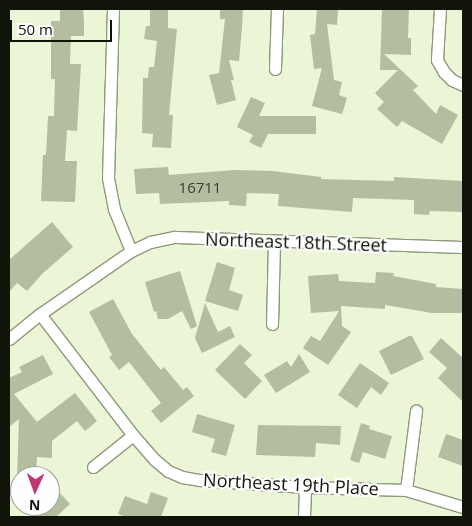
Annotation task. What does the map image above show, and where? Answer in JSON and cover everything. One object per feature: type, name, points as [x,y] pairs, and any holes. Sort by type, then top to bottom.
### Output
[{"type":"street","points":[[9,339],[40,314],[131,251],[114,209],[108,178],[114,9]]},
{"type":"street","points":[[275,69],[277,9]]},
{"type":"street","points":[[440,9],[438,60],[444,72],[452,80],[463,85]]},
{"type":"street","name":"Northeast 18th Street","points":[[131,251],[150,242],[174,237],[463,248]]},
{"type":"street","points":[[272,324],[274,241]]},
{"type":"street","name":"Northeast 19th Place","points":[[40,314],[133,434],[155,460],[168,471],[182,477],[305,487],[406,490],[463,507]]},
{"type":"street","points":[[406,490],[416,411]]},
{"type":"street","points":[[94,467],[133,434]]},
{"type":"street","points":[[304,517],[305,487]]},
{"type":"building","points":[[60,9],[83,9],[84,36],[71,36],[70,64],[81,64],[77,131],[67,130],[65,161],[77,161],[75,202],[41,201],[43,155],[46,155],[48,116],[54,116],[55,79],[51,79],[51,21],[60,21]]},
{"type":"building","points":[[150,9],[168,9],[168,28],[177,29],[169,115],[173,115],[171,148],[152,147],[153,134],[142,133],[143,78],[148,78],[149,67],[154,67],[157,41],[144,39],[146,26],[150,26]]},
{"type":"building","points":[[220,9],[243,9],[239,61],[229,60],[236,100],[217,105],[209,75],[219,73],[225,19],[220,19]]},
{"type":"building","points":[[317,9],[338,9],[337,25],[327,24],[334,80],[342,82],[339,95],[347,98],[342,114],[312,106],[322,68],[314,69],[310,35],[315,34]]},
{"type":"building","points":[[382,9],[409,9],[408,38],[411,38],[411,55],[384,54],[418,86],[413,90],[436,114],[440,105],[458,115],[442,144],[402,121],[397,127],[377,109],[384,102],[375,93],[398,70],[380,70]]},
{"type":"building","points":[[251,97],[265,103],[259,116],[316,116],[316,134],[268,134],[261,148],[249,142],[253,135],[237,127]]},
{"type":"building","points":[[168,167],[169,175],[235,170],[272,171],[321,177],[321,179],[394,181],[394,177],[463,181],[463,212],[430,211],[429,215],[414,214],[414,200],[353,198],[352,212],[278,206],[279,194],[247,193],[246,206],[229,205],[229,201],[160,204],[159,193],[136,194],[134,169]]},
{"type":"building","points":[[52,222],[73,247],[42,274],[27,291],[17,283],[9,292],[9,260]]},
{"type":"building","points":[[217,262],[235,268],[229,290],[243,295],[238,311],[205,301]]},
{"type":"building","points":[[180,271],[197,326],[191,329],[182,311],[168,319],[158,319],[145,282]]},
{"type":"building","points":[[376,272],[394,273],[393,276],[436,284],[436,287],[463,289],[463,313],[432,313],[385,305],[385,309],[341,306],[342,326],[351,332],[328,365],[303,348],[311,336],[320,341],[339,311],[311,313],[308,276],[338,274],[339,281],[375,283]]},
{"type":"building","points":[[113,299],[132,334],[161,370],[164,367],[183,390],[187,387],[194,396],[161,423],[151,411],[161,403],[129,362],[119,370],[109,357],[112,355],[89,312]]},
{"type":"building","points":[[205,303],[218,332],[230,326],[235,337],[202,353],[195,338]]},
{"type":"building","points":[[412,336],[424,359],[391,375],[379,351]]},
{"type":"building","points":[[441,338],[463,358],[463,402],[438,378],[447,368],[429,352]]},
{"type":"building","points":[[240,344],[252,355],[244,363],[262,381],[245,399],[215,370]]},
{"type":"building","points":[[299,354],[310,372],[276,393],[264,375],[287,361],[291,367]]},
{"type":"building","points":[[43,355],[53,374],[14,394],[37,422],[75,393],[97,421],[85,431],[77,421],[52,441],[52,458],[37,457],[37,466],[17,466],[19,419],[9,427],[9,378],[22,372],[19,367]]},
{"type":"building","points":[[360,363],[389,383],[381,395],[371,387],[357,408],[338,395]]},
{"type":"building","points":[[197,414],[235,425],[226,456],[211,452],[215,439],[192,432]]},
{"type":"building","points":[[361,423],[370,426],[369,429],[392,436],[385,459],[363,452],[359,463],[350,460]]},
{"type":"building","points":[[258,425],[341,426],[340,445],[316,443],[315,457],[256,455]]},
{"type":"building","points":[[446,434],[463,440],[463,466],[438,457]]},
{"type":"building","points":[[151,492],[168,498],[161,517],[126,517],[118,514],[125,496],[147,504]]},
{"type":"building","points":[[60,493],[70,504],[60,513]]},
{"type":"building","points":[[35,516],[57,516],[56,517]]}]
